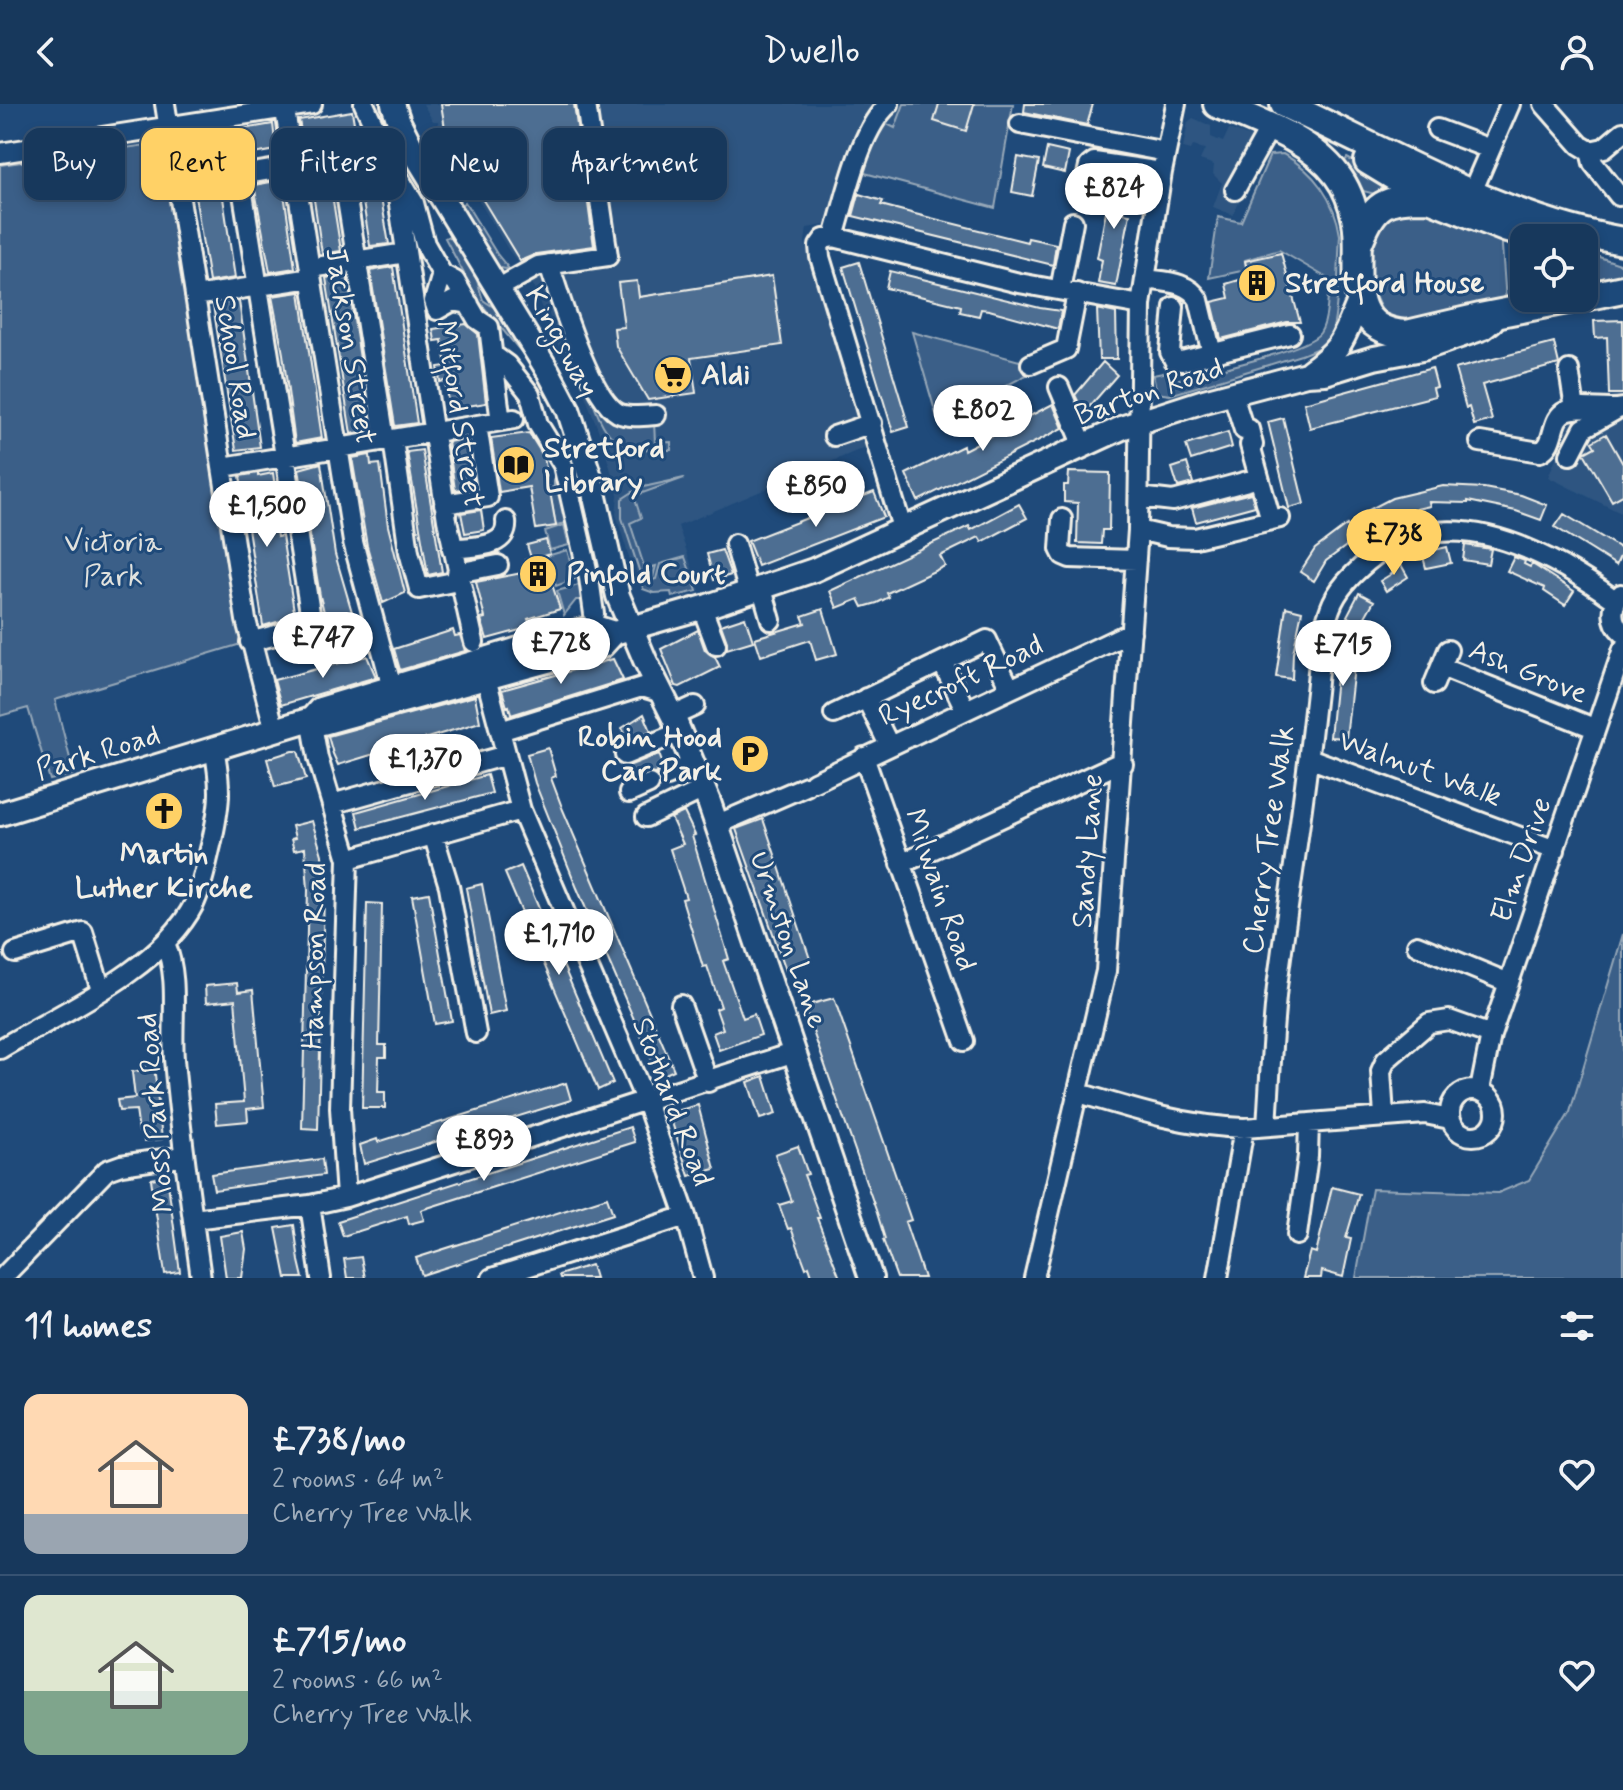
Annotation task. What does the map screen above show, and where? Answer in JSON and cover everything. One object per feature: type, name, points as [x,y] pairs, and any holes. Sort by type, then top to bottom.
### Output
[{"type":"highway","points":[[1217,104],[1270,127],[1318,155],[1338,176],[1353,210],[1357,247],[1355,271],[1360,299],[1374,321],[1397,334],[1416,333],[1511,312]]},
{"type":"highway","points":[[1284,104],[1428,174],[1612,250]]},
{"type":"highway","points":[[1319,121],[1362,157],[1429,198],[1510,230]]},
{"type":"highway","points":[[1357,247],[1367,223],[1382,205],[1398,198],[1429,198]]},
{"type":"highway","points":[[1598,294],[1623,289]]},
{"type":"main road","name":"Kingsway","points":[[393,104],[409,144],[568,409],[591,480],[623,631]]},
{"type":"main road","name":"Barton Road","points":[[1306,374],[1339,348],[1360,299]]},
{"type":"main road","name":"Barton Road","points":[[214,748],[311,719],[320,709],[480,660],[602,646],[623,631],[755,591],[800,584],[1083,444],[1141,421],[1306,374],[1325,373],[1374,358],[1422,349],[1483,328],[1502,314]]},
{"type":"main road","name":"Urmston Lane","points":[[623,631],[662,693],[718,824],[871,1278]]},
{"type":"main road","name":"Barton Road","points":[[311,719],[323,723],[480,660]]},
{"type":"main road","name":"Park Road","points":[[0,814],[214,748]]},
{"type":"street","name":"School Road","points":[[165,104],[168,126]]},
{"type":"street","points":[[0,153],[312,104]]},
{"type":"street","points":[[349,104],[364,104]]},
{"type":"street","name":"Kingsway","points":[[364,104],[374,128]]},
{"type":"street","points":[[497,289],[528,271],[549,264],[608,256],[586,104]]},
{"type":"street","points":[[834,237],[862,150],[879,112],[889,104]]},
{"type":"street","name":"Sandy Lane","points":[[1034,1278],[1106,971],[1138,530],[1141,305],[1176,104]]},
{"type":"street","points":[[1472,192],[1510,104]]},
{"type":"street","points":[[1544,104],[1580,145],[1590,151],[1596,167],[1619,196]]},
{"type":"street","name":"Jackson Street","points":[[285,106],[288,128]]},
{"type":"street","points":[[1020,124],[1166,152]]},
{"type":"street","points":[[1235,190],[1270,127]]},
{"type":"street","points":[[1437,129],[1490,149]]},
{"type":"street","points":[[1590,151],[1604,148],[1623,132]]},
{"type":"street","points":[[1087,175],[1089,166],[1094,162],[1162,172]]},
{"type":"street","name":"Kingsway","points":[[405,191],[414,203],[423,227],[425,244],[442,274],[455,281],[477,319],[489,327],[492,354],[537,396],[538,424],[563,465],[594,607]]},
{"type":"street","name":"School Road","points":[[180,200],[250,642],[275,731]]},
{"type":"street","points":[[244,200],[312,625],[250,642]]},
{"type":"street","name":"Jackson Street","points":[[299,200],[356,558],[392,688]]},
{"type":"street","points":[[347,200],[409,552],[419,589],[498,565]]},
{"type":"street","name":"Mitford Street","points":[[404,200],[406,253],[458,577],[457,606],[480,660]]},
{"type":"street","points":[[1031,364],[1066,349],[1073,222]]},
{"type":"street","points":[[903,531],[820,257],[821,242],[834,237],[1068,292],[1141,305]]},
{"type":"street","points":[[195,296],[257,286],[357,261],[406,253]]},
{"type":"street","points":[[549,264],[570,333],[608,404],[620,414],[656,415]]},
{"type":"street","points":[[437,310],[434,301],[442,274]]},
{"type":"street","points":[[1145,279],[1185,285],[1194,292],[1212,354]]},
{"type":"street","points":[[420,328],[437,310],[453,301],[469,304]]},
{"type":"street","points":[[1174,307],[1170,352],[1174,360],[1182,361],[1290,334]]},
{"type":"street","points":[[492,354],[510,420],[516,428],[538,424]]},
{"type":"street","points":[[1569,370],[1575,409]]},
{"type":"street","points":[[1059,387],[1083,444]]},
{"type":"street","points":[[1138,530],[1168,537],[1195,538],[1275,519],[1259,478],[1249,429],[1244,430],[1233,395]]},
{"type":"street","points":[[1480,442],[1540,452],[1549,445],[1561,413],[1575,409],[1621,408]]},
{"type":"street","points":[[1570,455],[1584,428],[1621,408]]},
{"type":"street","points":[[223,467],[510,420]]},
{"type":"street","points":[[834,436],[872,423]]},
{"type":"street","points":[[444,504],[488,497],[477,425]]},
{"type":"street","points":[[1139,497],[1173,501],[1259,478]]},
{"type":"street","points":[[1062,519],[1060,549],[1063,555],[1070,558],[1136,560]]},
{"type":"street","points":[[452,549],[496,542],[503,538],[507,530],[506,521]]},
{"type":"street","name":"Cherry Tree Walk","points":[[1267,1126],[1277,990],[1309,758],[1321,642],[1330,608],[1339,590],[1379,552],[1411,537],[1436,531],[1496,536],[1525,547],[1619,596]]},
{"type":"street","points":[[735,544],[771,620]]},
{"type":"street","points":[[1619,596],[1612,610],[1613,620],[1623,633]]},
{"type":"street","points":[[702,608],[716,645]]},
{"type":"street","name":"Ryecroft Road","points":[[718,824],[810,784],[1131,632]]},
{"type":"street","points":[[325,652],[378,637]]},
{"type":"street","points":[[834,714],[987,640],[1010,689]]},
{"type":"street","name":"Elm Drive","points":[[1480,1090],[1491,1035],[1623,649]]},
{"type":"street","name":"Stothard Road","points":[[480,660],[521,810],[646,1102],[686,1216],[703,1278]]},
{"type":"street","points":[[942,662],[965,709]]},
{"type":"street","name":"Ash Grove","points":[[1441,667],[1594,728]]},
{"type":"street","points":[[500,731],[642,687],[662,693]]},
{"type":"street","points":[[866,698],[889,745]]},
{"type":"street","points":[[625,755],[677,724],[695,706]]},
{"type":"street","name":"Hampson Road","points":[[311,719],[318,758],[348,859],[340,1108],[346,1197]]},
{"type":"street","points":[[0,1049],[133,970],[182,924],[202,884],[218,814],[221,783],[214,748]]},
{"type":"street","points":[[332,804],[506,755]]},
{"type":"street","name":"Milwain Road","points":[[864,757],[964,1041]]},
{"type":"street","name":"Walnut Walk","points":[[1309,758],[1555,850]]},
{"type":"street","points":[[629,793],[693,764]]},
{"type":"street","points":[[901,864],[1123,764]]},
{"type":"street","points":[[646,817],[704,789]]},
{"type":"street","points":[[348,859],[521,810]]},
{"type":"street","points":[[433,834],[449,886],[476,1033]]},
{"type":"street","points":[[15,953],[83,932],[101,990]]},
{"type":"street","name":"Moss Park Road","points":[[165,943],[174,981],[172,1033],[184,1156],[201,1278]]},
{"type":"street","points":[[1417,945],[1509,983]]},
{"type":"street","points":[[681,1005],[708,1082]]},
{"type":"street","points":[[1384,1116],[1381,1071],[1386,1060],[1429,1023],[1449,1020],[1491,1035]]},
{"type":"street","points":[[193,1219],[310,1205],[346,1197],[795,1052]]},
{"type":"street","points":[[1469,1089],[1480,1090],[1491,1097],[1497,1111],[1493,1126],[1484,1134],[1470,1137],[1458,1132],[1450,1119],[1450,1106],[1457,1095],[1469,1089]]},
{"type":"street","points":[[1079,1093],[1167,1120],[1244,1128],[1425,1114],[1450,1119]]},
{"type":"street","points":[[1297,1235],[1308,1156],[1309,1123]]},
{"type":"street","points":[[1218,1278],[1244,1128]]},
{"type":"street","points":[[2,1278],[107,1170],[121,1165],[184,1156]]},
{"type":"street","points":[[310,1205],[321,1278]]},
{"type":"street","points":[[492,1278],[686,1216]]},
{"type":"shaded area","points":[[423,104],[906,104],[884,170],[862,163],[831,224],[807,228],[805,242],[866,447],[678,526],[700,590],[672,597],[671,592],[654,593],[642,588],[635,578],[616,514],[618,495],[601,437],[579,380],[551,333],[530,277],[509,251],[478,200],[527,200],[527,128],[439,128],[438,121],[433,121]]},
{"type":"shaded area","points":[[1193,118],[1211,126],[1211,137],[1223,142],[1229,129],[1268,143],[1233,215],[1213,207],[1222,183],[1213,174],[1214,165],[1200,160],[1205,149],[1193,146],[1191,150],[1183,148],[1188,122]]},
{"type":"shaded area","points":[[1574,415],[1623,415],[1623,514],[1548,477]]},
{"type":"shaded area","points":[[610,656],[615,658],[629,689],[510,725],[499,687]]},
{"type":"green space","points":[[904,104],[1013,104],[995,208],[861,172],[883,122],[895,128]]},
{"type":"green space","name":"Victoria Park","points":[[141,146],[141,200],[173,200],[241,644],[55,700],[74,774],[50,780],[28,708],[0,716],[0,165],[24,162],[24,200],[125,200],[125,148]]},
{"type":"green space","points":[[1283,154],[1304,169],[1321,188],[1337,222],[1340,235],[1338,290],[1329,338],[1320,347],[1301,355],[1170,395],[1157,393],[1153,375],[1168,372],[1172,381],[1274,354],[1311,340],[1320,333],[1327,307],[1327,278],[1279,250],[1245,260],[1246,270],[1209,278],[1218,217],[1241,222],[1270,155]]},
{"type":"green space","points":[[1347,158],[1395,184],[1375,194],[1363,191],[1345,161]]},
{"type":"green space","points":[[465,202],[509,269],[500,268],[485,255],[461,205]]},
{"type":"green space","points":[[1402,204],[1501,232],[1506,302],[1445,320],[1396,322],[1383,313],[1369,275],[1372,229]]},
{"type":"green space","points":[[449,236],[471,261],[483,300],[501,312],[545,387],[527,359],[478,300],[445,238]]},
{"type":"green space","points":[[1598,257],[1623,265],[1623,278],[1598,283]]},
{"type":"green space","points":[[912,332],[1031,364],[1042,367],[938,421]]},
{"type":"green space","points":[[587,386],[600,404],[654,421],[655,443],[671,442],[671,450],[635,448],[614,439],[600,419]]},
{"type":"green space","points":[[562,477],[571,522],[556,525],[549,488],[554,487],[554,481]]},
{"type":"green space","points":[[684,478],[634,496],[641,518],[630,523],[645,569],[656,566],[653,577],[642,579],[622,518],[622,499],[639,488]]},
{"type":"green space","points":[[564,525],[569,545],[550,550],[545,531]]},
{"type":"green space","points":[[567,550],[575,579],[556,586],[547,556]]},
{"type":"green space","points":[[685,557],[697,591],[672,597],[671,592],[654,593],[643,589],[642,583],[656,579],[660,564]]},
{"type":"green space","points":[[586,583],[581,600],[576,600],[564,615],[557,591]]},
{"type":"green space","points":[[1623,934],[1623,1278],[1356,1278],[1372,1189],[1498,1193],[1529,1180],[1570,1112]]},
{"type":"building","points":[[441,104],[574,104],[577,128],[543,128],[543,200],[588,200],[594,246],[536,254],[520,261],[483,200],[527,200],[527,128],[445,128]]},
{"type":"building","points":[[939,104],[974,104],[966,131],[934,121]]},
{"type":"building","points":[[1025,104],[1093,104],[1087,125],[1024,112]]},
{"type":"building","points":[[352,111],[355,128],[300,128],[299,120]]},
{"type":"building","points":[[273,124],[271,151],[255,154],[255,128],[249,128]]},
{"type":"building","points":[[1047,148],[1069,153],[1065,173],[1043,168]]},
{"type":"building","points":[[1018,157],[1039,161],[1032,196],[1012,192]]},
{"type":"building","points":[[1109,176],[1130,179],[1123,213],[1130,214],[1116,286],[1098,283],[1102,260],[1097,258],[1108,201],[1105,200]]},
{"type":"building","points":[[271,182],[271,200],[285,200],[295,268],[270,272],[255,185]]},
{"type":"building","points":[[859,194],[883,201],[881,205],[915,214],[1027,242],[1028,238],[1056,244],[1053,265],[853,216]]},
{"type":"building","points":[[196,200],[223,200],[235,278],[209,282]]},
{"type":"building","points":[[314,200],[333,200],[341,251],[322,254]]},
{"type":"building","points":[[363,200],[381,200],[389,244],[370,246]]},
{"type":"building","points":[[1281,253],[1300,322],[1287,322],[1221,339],[1212,302],[1229,298],[1226,284],[1249,277],[1245,261]]},
{"type":"building","points":[[859,262],[909,427],[893,432],[843,267]]},
{"type":"building","points":[[393,267],[417,423],[395,426],[370,271]]},
{"type":"building","points":[[890,271],[1061,311],[1058,329],[989,310],[981,309],[979,316],[960,312],[961,306],[886,288]]},
{"type":"building","points":[[347,274],[371,430],[351,434],[326,278]]},
{"type":"building","points":[[772,276],[782,345],[691,358],[696,393],[648,400],[616,346],[614,328],[624,327],[618,283],[637,281],[639,297]]},
{"type":"building","points":[[300,292],[322,438],[295,443],[272,296]]},
{"type":"building","points":[[239,301],[260,447],[236,450],[213,305]]},
{"type":"building","points":[[1097,309],[1116,313],[1117,359],[1099,359]]},
{"type":"building","points":[[1623,320],[1623,394],[1609,394],[1607,337],[1595,338],[1594,321]]},
{"type":"building","points":[[466,324],[478,334],[486,403],[449,409],[445,381],[440,382],[438,367],[446,366],[442,340],[435,341],[433,329]]},
{"type":"building","points":[[1554,343],[1559,364],[1482,385],[1492,420],[1474,425],[1455,369]]},
{"type":"building","points":[[1103,362],[1117,375],[1084,413],[1075,395]]},
{"type":"building","points":[[1432,368],[1437,387],[1433,388],[1435,396],[1310,428],[1304,403]]},
{"type":"building","points":[[1053,404],[1063,428],[918,501],[906,474],[963,446],[964,450]]},
{"type":"building","points":[[1283,418],[1304,504],[1289,508],[1268,422]]},
{"type":"building","points":[[1228,432],[1232,447],[1191,460],[1186,445]]},
{"type":"building","name":"Stretford Library","points":[[529,433],[544,457],[556,526],[536,529],[529,487],[499,492],[491,438]]},
{"type":"building","points":[[1606,434],[1623,464],[1623,495],[1612,501],[1584,453],[1595,447],[1592,442]]},
{"type":"building","points":[[465,439],[474,487],[455,490],[448,442]]},
{"type":"building","points":[[422,450],[442,572],[428,575],[407,452]]},
{"type":"building","points":[[370,455],[371,465],[380,464],[388,526],[405,593],[383,603],[367,546],[352,458]]},
{"type":"building","points":[[321,463],[335,554],[352,612],[334,618],[332,614],[325,616],[320,596],[299,469]]},
{"type":"building","points":[[1187,463],[1193,483],[1178,487],[1172,468]]},
{"type":"building","points":[[1069,472],[1110,473],[1109,530],[1102,530],[1101,544],[1077,543],[1078,503],[1064,502],[1064,485],[1068,485]]},
{"type":"building","points":[[258,473],[258,476],[273,473],[278,508],[272,509],[277,537],[282,536],[295,617],[263,626],[240,476]]},
{"type":"building","points":[[1443,486],[1484,488],[1521,495],[1547,505],[1541,520],[1516,511],[1468,501],[1429,502],[1430,506],[1398,513],[1370,528],[1363,513],[1392,498]]},
{"type":"building","points":[[874,492],[884,517],[758,566],[748,541]]},
{"type":"building","points":[[1251,493],[1255,506],[1196,522],[1192,508]]},
{"type":"building","points":[[1019,504],[1027,518],[982,542],[979,537],[940,556],[945,566],[887,593],[889,597],[877,603],[863,607],[859,599],[837,608],[830,591],[969,526],[971,530]]},
{"type":"building","points":[[481,510],[484,530],[465,533],[461,513]]},
{"type":"building","points":[[1564,514],[1623,550],[1616,565],[1555,527]]},
{"type":"building","points":[[1347,525],[1357,538],[1326,561],[1314,581],[1300,572],[1315,549]]},
{"type":"building","points":[[546,540],[550,554],[543,556],[560,609],[528,619],[531,627],[487,639],[476,582],[527,572],[525,560],[531,558],[527,545]]},
{"type":"building","points":[[1465,545],[1491,549],[1488,564],[1463,560]]},
{"type":"building","points":[[1447,547],[1451,563],[1426,568],[1422,553]]},
{"type":"building","points":[[722,550],[731,575],[714,580],[707,554]]},
{"type":"building","points":[[1514,557],[1525,561],[1524,564],[1530,567],[1532,564],[1574,591],[1565,605],[1544,591],[1545,588],[1507,571]]},
{"type":"building","points":[[1400,563],[1408,577],[1386,591],[1380,581],[1393,573],[1391,569]]},
{"type":"building","points":[[1359,593],[1374,601],[1361,624],[1347,616]]},
{"type":"building","points":[[1286,607],[1302,611],[1293,653],[1292,679],[1276,677]]},
{"type":"building","points":[[823,609],[837,654],[816,660],[810,640],[761,656],[755,638],[805,623],[802,616]]},
{"type":"building","points":[[745,617],[753,641],[727,649],[721,625]]},
{"type":"building","points":[[453,630],[455,636],[460,635],[465,651],[400,670],[394,649]]},
{"type":"building","points":[[698,630],[705,650],[715,657],[720,667],[680,687],[676,686],[661,649]]},
{"type":"building","points":[[1340,638],[1357,640],[1346,738],[1330,737]]},
{"type":"building","points":[[367,656],[376,677],[281,705],[274,680]]},
{"type":"building","points":[[613,659],[623,680],[511,715],[507,707],[502,690]]},
{"type":"building","points":[[475,696],[480,722],[338,765],[328,736]]},
{"type":"building","points":[[644,714],[651,731],[628,741],[622,728]]},
{"type":"building","points":[[548,748],[556,776],[551,778],[563,810],[674,1070],[659,1077],[535,783],[527,754]]},
{"type":"building","points":[[298,751],[306,779],[275,787],[267,759]]},
{"type":"building","points":[[659,754],[663,765],[655,774],[645,773],[633,778],[628,766]]},
{"type":"building","points":[[487,775],[492,793],[360,828],[356,812]]},
{"type":"building","points":[[684,812],[695,835],[692,836],[729,959],[723,961],[743,1018],[754,1014],[761,1035],[719,1050],[713,1033],[723,1029],[716,1009],[721,1007],[707,966],[703,967],[670,849],[683,844],[671,818]]},
{"type":"building","points":[[763,819],[811,962],[786,970],[736,829]]},
{"type":"building","points":[[312,821],[322,855],[324,894],[318,1129],[302,1128],[308,890],[305,848],[294,850],[291,839],[295,838],[292,826]]},
{"type":"building","points":[[521,866],[613,1083],[598,1090],[505,873]]},
{"type":"building","points":[[482,884],[506,1011],[489,1015],[466,888]]},
{"type":"building","points":[[429,893],[452,1021],[435,1024],[412,896]]},
{"type":"building","points":[[367,903],[382,904],[379,1045],[386,1045],[386,1057],[379,1057],[378,1092],[385,1092],[385,1108],[362,1108]]},
{"type":"building","points":[[237,983],[238,992],[253,990],[264,1107],[247,1109],[248,1121],[217,1124],[215,1104],[244,1102],[235,1000],[206,1003],[205,986]]},
{"type":"building","points":[[834,998],[911,1220],[905,1222],[924,1278],[897,1278],[804,1006]]},
{"type":"building","points":[[154,1065],[162,1139],[144,1141],[143,1132],[139,1132],[136,1110],[119,1111],[117,1100],[135,1098],[132,1072],[142,1070],[142,1066]]},
{"type":"building","points":[[764,1076],[776,1114],[760,1119],[748,1082]]},
{"type":"building","points":[[566,1083],[571,1100],[364,1164],[360,1145]]},
{"type":"building","points":[[698,1105],[715,1169],[689,1176],[669,1113]]},
{"type":"building","points":[[630,1127],[635,1142],[421,1210],[424,1220],[409,1224],[407,1216],[343,1236],[338,1221]]},
{"type":"building","points":[[798,1146],[808,1174],[804,1175],[820,1218],[817,1218],[840,1278],[813,1278],[779,1205],[792,1201],[775,1154]]},
{"type":"building","points":[[322,1159],[324,1175],[214,1190],[211,1174]]},
{"type":"building","points":[[167,1176],[180,1272],[165,1274],[151,1179]]},
{"type":"building","points":[[1332,1187],[1359,1194],[1346,1238],[1351,1239],[1343,1277],[1322,1271],[1321,1278],[1303,1278],[1310,1251],[1316,1253]]},
{"type":"building","points":[[607,1197],[613,1214],[422,1275],[416,1258]]},
{"type":"building","points":[[294,1225],[303,1278],[286,1278],[276,1228]]},
{"type":"building","points":[[243,1232],[246,1249],[242,1278],[226,1278],[220,1236]]},
{"type":"building","points":[[361,1257],[365,1278],[347,1278],[344,1259]]},
{"type":"building","points":[[591,1265],[595,1278],[560,1278],[559,1275]]},
{"type":"place","name":"Stretford House","points":[[1257,283]]},
{"type":"place","name":"Aldi","points":[[673,375]]},
{"type":"place","name":"Stretford Library","points":[[516,465]]},
{"type":"place","name":"Pinfold Court","points":[[538,574]]},
{"type":"place","name":"Robin Hood Car Park","points":[[750,754]]},
{"type":"place","name":"Martin Luther Kirche","points":[[164,811]]}]
